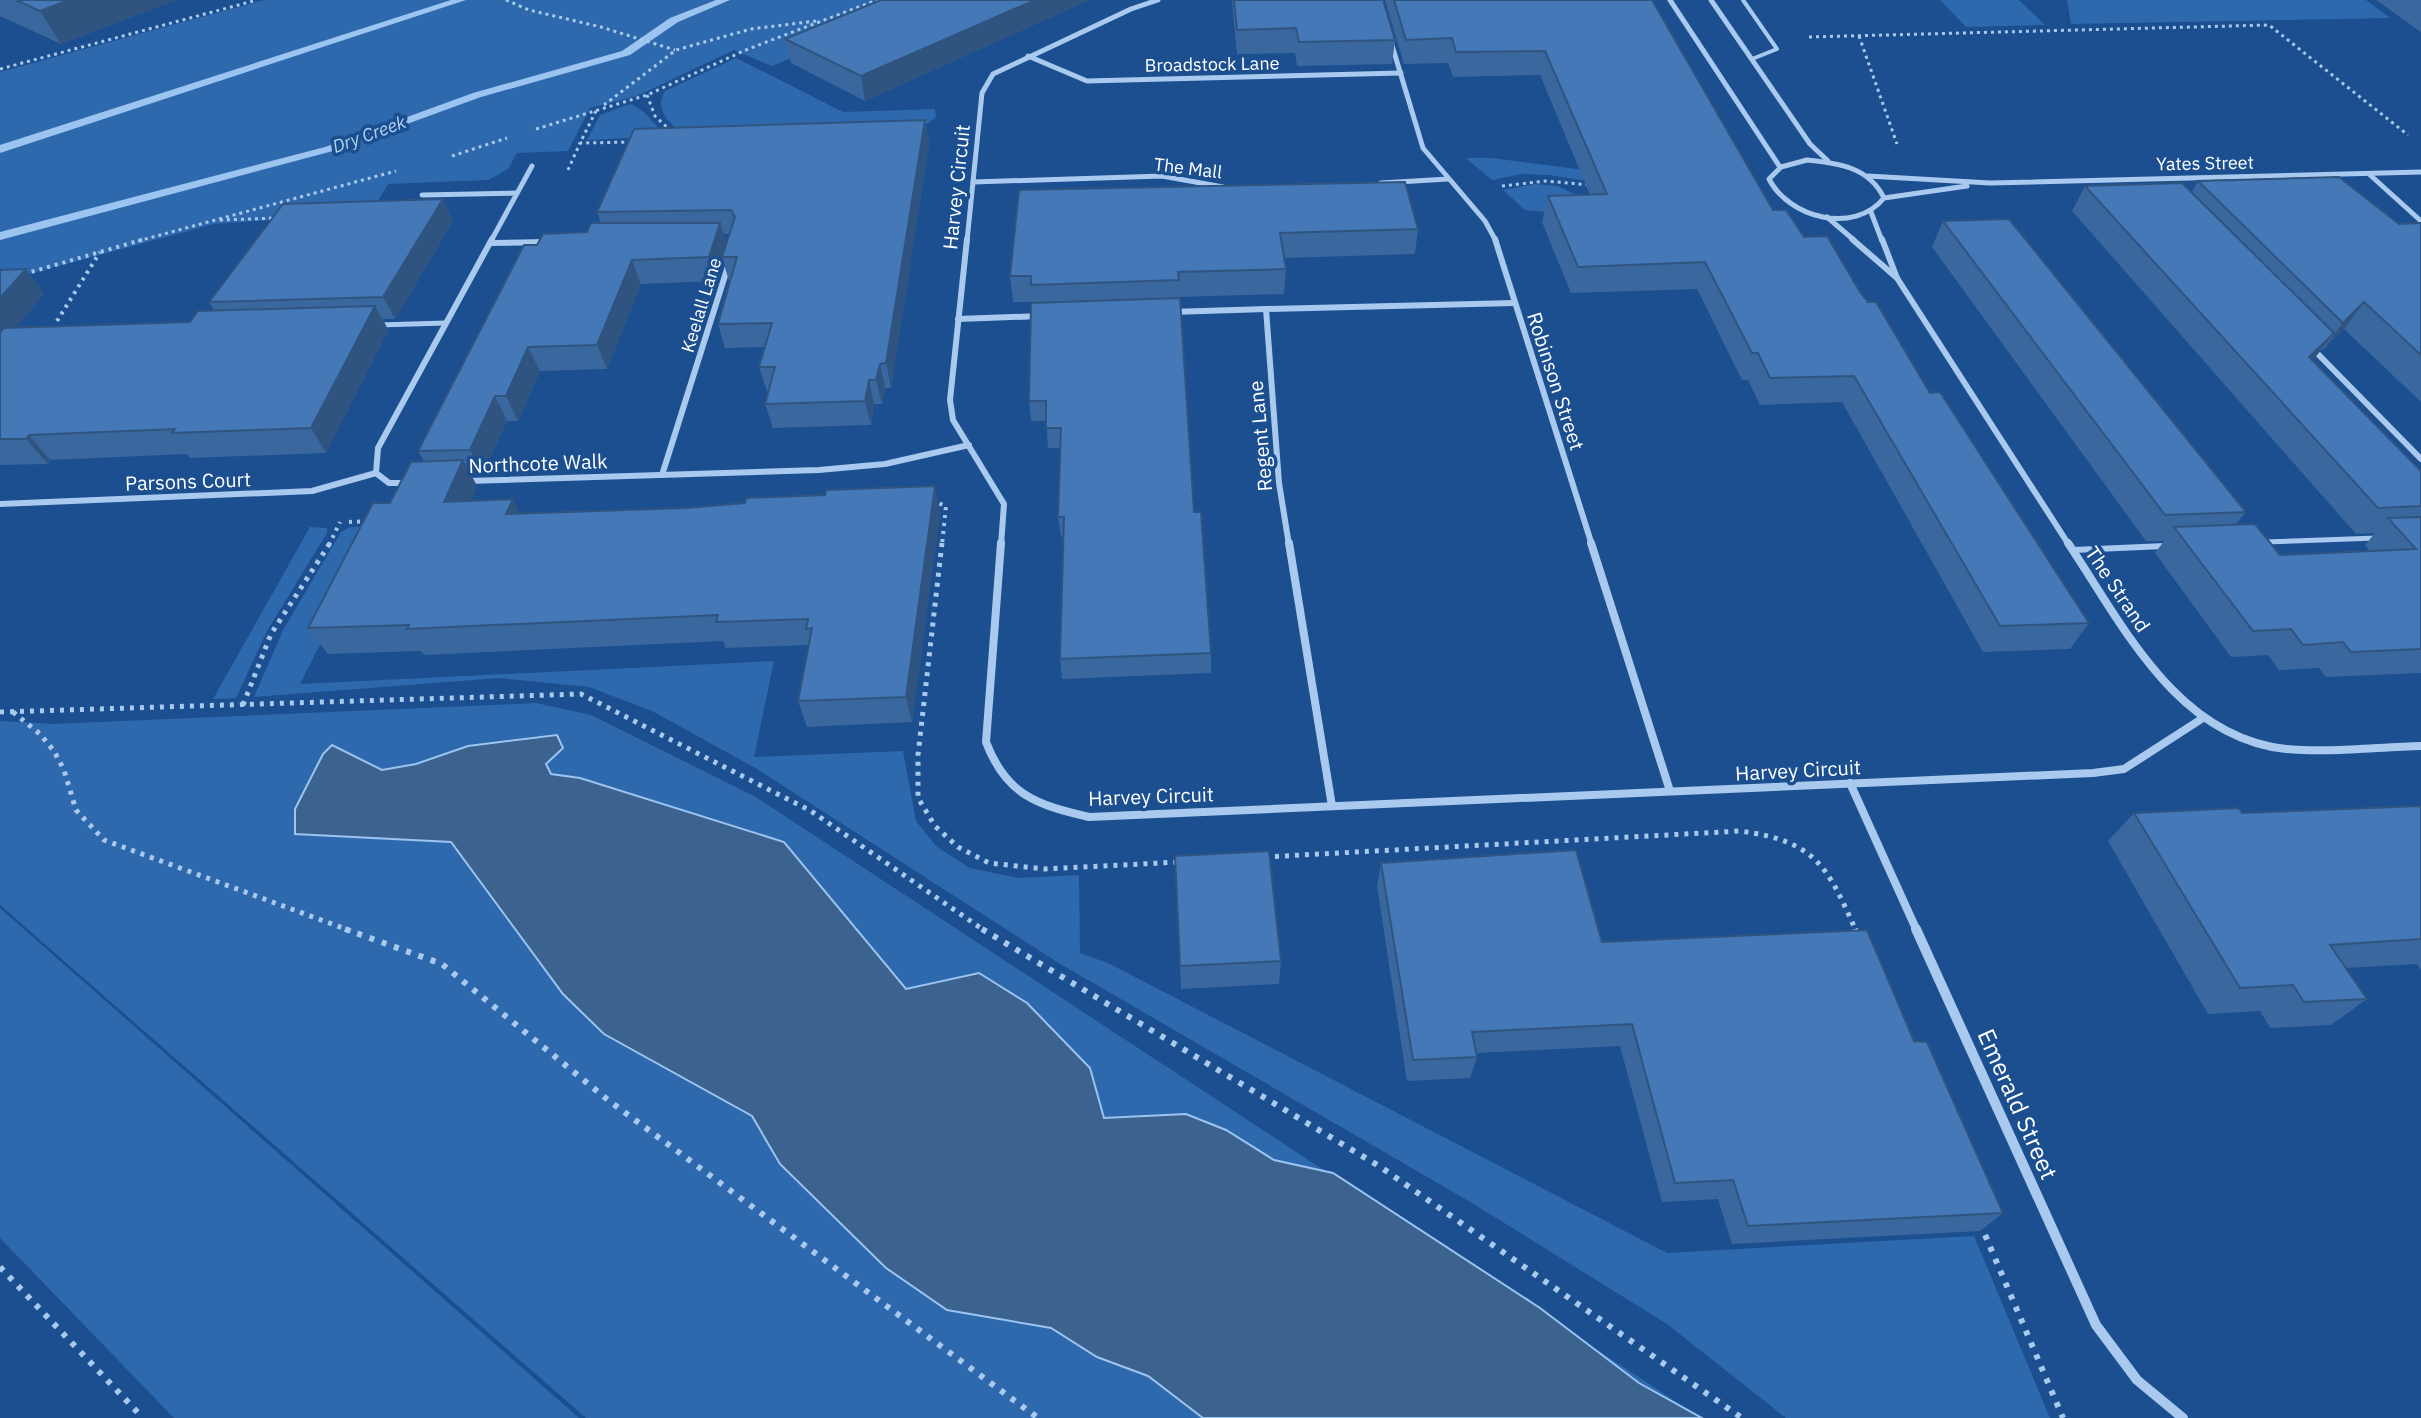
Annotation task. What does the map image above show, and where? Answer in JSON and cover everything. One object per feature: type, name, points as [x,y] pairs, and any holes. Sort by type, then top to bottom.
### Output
[{"type":"street","name":"Harvey Circuit","points":[[1158,0],[1131,9],[1028,56],[993,74],[985,82],[950,400],[953,420],[1004,504],[986,742],[999,772],[1019,791],[1049,808],[1089,817],[2124,769],[2203,718]]},
{"type":"street","points":[[1670,0],[1780,167]]},
{"type":"street","points":[[1711,0],[1810,144],[1829,162]]},
{"type":"street","name":"Robinson Street","points":[[1388,29],[1423,148],[1483,217],[1493,233],[1670,791]]},
{"type":"street","name":"Broadstock Lane","points":[[1028,56],[1087,81],[1401,73]]},
{"type":"street","points":[[1829,162],[1807,160],[1780,167],[1769,179],[1772,190],[1784,202],[1802,211],[1847,218],[1880,208],[1884,198],[1880,186],[1868,176]]},
{"type":"street","name":"Yates Street","points":[[1829,162],[1868,176],[1990,183],[2421,172]]},
{"type":"street","points":[[413,483],[389,483],[376,473],[378,448],[532,166]]},
{"type":"street","points":[[2368,173],[2421,221]]},
{"type":"street","name":"The Mall","points":[[973,182],[1162,176],[1224,188]]},
{"type":"street","points":[[1372,183],[1448,179]]},
{"type":"street","points":[[2147,179],[2157,189]]},
{"type":"street","name":"Yates Street","points":[[1884,198],[1990,183]]},
{"type":"street","points":[[422,195],[517,193]]},
{"type":"street","name":"The Strand","points":[[1871,212],[1897,278],[2145,658],[2180,700],[2203,718],[2255,742],[2287,749],[2421,746]]},
{"type":"street","name":"The Strand","points":[[1827,217],[1897,278]]},
{"type":"street","points":[[492,243],[549,242]]},
{"type":"street","name":"Keelall Lane","points":[[662,475],[732,253]]},
{"type":"street","points":[[1157,313],[1515,303]]},
{"type":"street","name":"Regent Lane","points":[[1266,309],[1279,483],[1332,806]]},
{"type":"street","points":[[958,319],[1049,316]]},
{"type":"street","points":[[2309,345],[2421,459]]},
{"type":"street","name":"Northcote Walk","points":[[454,481],[852,468],[885,464],[969,445]]},
{"type":"street","name":"Parsons Court","points":[[0,504],[312,491],[376,473]]},
{"type":"street","name":"Emerald Street","points":[[1850,783],[2096,1325],[2137,1380],[2183,1418]]},
{"type":"lane","points":[[1743,0],[1777,49],[1752,59]]},
{"type":"lane","points":[[366,326],[446,323]]},
{"type":"lane","points":[[2262,542],[2389,538]]},
{"type":"lane","points":[[2073,550],[2166,546]]},
{"type":"path","points":[[0,69],[257,0]]},
{"type":"path","points":[[506,0],[529,10],[601,27],[676,50]]},
{"type":"path","points":[[637,142],[580,143],[597,110],[676,50],[751,29],[822,21],[877,0]]},
{"type":"path","points":[[1799,37],[2269,25],[2409,137]]},
{"type":"path","points":[[1859,36],[1900,151]]},
{"type":"path","points":[[647,95],[651,112],[677,135]]},
{"type":"path","points":[[1463,196],[1524,180],[1549,179],[1593,186]]},
{"type":"path","points":[[211,220],[289,218]]},
{"type":"path","points":[[57,321],[101,252]]},
{"type":"path","points":[[243,705],[271,634],[329,546],[340,522]]},
{"type":"path","points":[[0,712],[581,694],[811,811],[1012,949],[1379,1166],[1742,1418]]},
{"type":"path","points":[[12,712],[40,734],[54,751],[64,770],[76,810],[104,840],[442,964],[608,1100],[1038,1418]]},
{"type":"path","points":[[0,1267],[143,1418]]},
{"type":"shaded area","points":[[264,0],[930,0],[772,66],[734,50],[637,96],[590,108],[568,151],[517,153],[508,169],[488,180],[388,184],[371,213],[214,224],[0,282],[0,72]]},
{"type":"shaded area","points":[[1940,0],[2019,0],[2045,25],[1966,27]]},
{"type":"shaded area","points":[[2067,0],[2366,0],[2390,18],[2071,24]]},
{"type":"shaded area","points":[[736,58],[843,112],[935,109],[936,117],[915,133],[676,128],[661,107],[665,91]]},
{"type":"shaded area","points":[[630,104],[641,110],[668,136],[587,140],[600,115]]},
{"type":"shaded area","points":[[1466,158],[1492,158],[1577,169],[1725,166],[1599,183],[1522,174],[1492,180]]},
{"type":"shaded area","points":[[1535,184],[1558,186],[1603,208],[1643,221],[1525,210],[1503,190]]},
{"type":"shaded area","points":[[310,527],[327,528],[327,533],[267,631],[236,698],[213,699]]},
{"type":"shaded area","points":[[350,527],[380,527],[300,684],[774,661],[754,757],[903,751],[916,821],[937,847],[970,868],[1018,878],[1079,875],[1080,953],[1110,964],[1667,1253],[1974,1236],[2050,1418],[1786,1418],[1667,1324],[1472,1203],[1057,962],[757,769],[652,711],[589,687],[499,678],[254,697],[283,630],[341,532]]},
{"type":"shaded area","points":[[536,703],[591,715],[756,797],[1701,1418],[586,1418],[0,905],[0,721],[53,724]]},
{"type":"shaded area","points":[[557,735],[563,748],[546,764],[551,774],[580,778],[784,842],[906,989],[979,973],[1027,1003],[1090,1068],[1104,1118],[1186,1114],[1226,1130],[1274,1160],[1333,1173],[1540,1308],[1639,1383],[1702,1418],[1203,1418],[1148,1376],[1097,1357],[1051,1328],[947,1310],[886,1268],[780,1164],[752,1116],[604,1034],[563,994],[451,842],[295,834],[295,809],[323,754],[332,745],[382,770],[416,764],[468,746]]},
{"type":"shaded area","points":[[0,908],[579,1418],[174,1418],[0,1238]]},
{"type":"building","points":[[16,0],[69,0],[40,11]]},
{"type":"building","points":[[881,0],[1035,0],[861,76],[785,39]]},
{"type":"building","points":[[1234,0],[1383,0],[1395,40],[1299,42],[1296,28],[1237,30]]},
{"type":"building","points":[[1394,0],[1652,0],[1773,210],[1786,210],[1804,237],[1827,236],[1860,292],[1868,302],[1876,302],[1930,393],[1940,392],[2089,623],[2000,626],[1854,376],[1770,378],[1758,353],[1752,353],[1705,262],[1578,267],[1548,196],[1607,194],[1545,51],[1456,52],[1452,38],[1406,40]]},
{"type":"building","points":[[925,120],[886,363],[880,364],[876,380],[869,380],[865,401],[765,404],[775,367],[759,367],[772,323],[718,324],[737,257],[722,257],[735,217],[731,210],[597,212],[634,129]]},
{"type":"building","points":[[2339,177],[2399,224],[2421,223],[2421,355],[2364,302],[2343,323],[2198,181]]},
{"type":"building","points":[[1405,182],[1418,229],[1280,233],[1286,269],[1178,272],[1179,280],[1031,285],[1031,276],[1010,276],[1019,190]]},
{"type":"building","points":[[2182,183],[2334,333],[2309,357],[2421,471],[2421,506],[2378,508],[2085,186]]},
{"type":"building","points":[[443,199],[383,297],[209,302],[283,204]]},
{"type":"building","points":[[2009,219],[2246,512],[2165,515],[1943,221]]},
{"type":"building","points":[[591,223],[720,223],[709,257],[632,260],[597,345],[528,347],[506,396],[495,396],[470,450],[418,451],[524,245],[537,245],[543,234],[587,232]]},
{"type":"building","points":[[26,269],[0,298],[0,270]]},
{"type":"building","points":[[1180,298],[1194,512],[1201,512],[1211,653],[1060,659],[1064,517],[1058,517],[1061,428],[1046,428],[1046,401],[1029,401],[1031,303]]},
{"type":"building","points":[[375,306],[311,428],[172,433],[175,429],[0,439],[0,333],[4,328],[190,322],[198,311]]},
{"type":"building","points":[[463,460],[444,502],[513,499],[506,514],[685,508],[745,503],[746,498],[825,495],[826,490],[935,486],[906,697],[798,701],[812,628],[806,629],[808,619],[716,622],[718,615],[407,629],[409,625],[308,628],[373,503],[390,503],[411,462]]},
{"type":"building","points":[[2421,517],[2421,649],[2351,652],[2343,642],[2303,645],[2291,629],[2253,631],[2174,527],[2255,524],[2280,555],[2416,549],[2388,518]]},
{"type":"building","points":[[2421,806],[2421,939],[2330,945],[2367,999],[2304,1002],[2293,985],[2240,988],[2134,813],[2239,808],[2242,813]]},
{"type":"building","points":[[1576,850],[1602,942],[1867,930],[1914,1041],[1927,1042],[2003,1213],[1748,1226],[1733,1180],[1675,1183],[1632,1024],[1472,1032],[1477,1057],[1413,1060],[1381,863]]},
{"type":"building","points":[[1269,851],[1281,961],[1180,966],[1175,856]]},
{"type":"waterway","name":"Dry Creek","points":[[0,149],[461,0]]},
{"type":"waterway","name":"Dry Creek","points":[[0,236],[329,149],[477,95],[626,53],[674,20],[725,0]]}]
